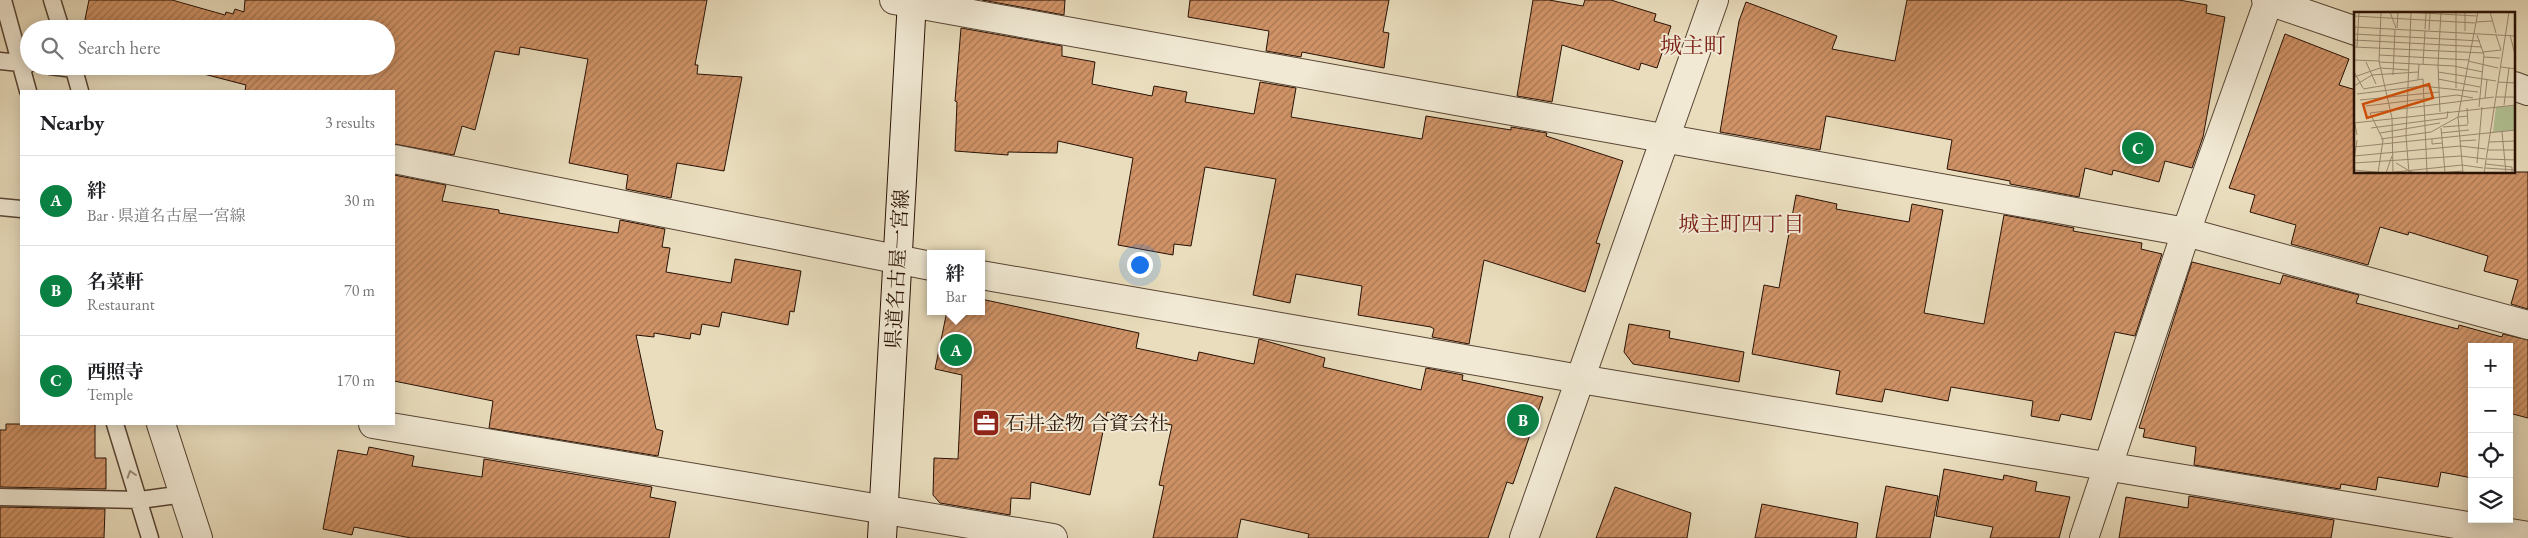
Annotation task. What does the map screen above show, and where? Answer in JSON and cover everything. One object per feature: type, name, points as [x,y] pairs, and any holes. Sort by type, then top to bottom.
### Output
[{"type":"street","points":[[1524,538],[1714,0]]},
{"type":"street","points":[[2084,538],[2106,467],[2186,232],[2268,0],[2354,30]]},
{"type":"street","points":[[906,1],[1665,140],[2186,232],[2528,325]]},
{"type":"street","name":"県道名古屋一宮線","points":[[882,538],[898,260],[906,1]]},
{"type":"street","points":[[2516,87],[2528,91]]},
{"type":"street","points":[[395,159],[927,265]]},
{"type":"street","points":[[985,276],[1580,379],[2528,536]]},
{"type":"street","points":[[161,425],[198,538]]},
{"type":"street","points":[[379,425],[884,508],[1053,538]]},
{"type":"lane","points":[[3,0],[20,49]]},
{"type":"lane","points":[[52,0],[58,20]]},
{"type":"lane","points":[[0,61],[20,63]]},
{"type":"lane","points":[[26,75],[28,90]]},
{"type":"lane","points":[[75,75],[80,90]]},
{"type":"lane","points":[[0,207],[20,209]]},
{"type":"lane","points":[[114,425],[140,500],[150,538]]},
{"type":"lane","points":[[0,497],[140,500],[184,494]]},
{"type":"building","points":[[89,0],[172,0],[225,15],[226,12],[233,14],[235,9],[244,12],[245,0],[707,0],[695,65],[698,65],[697,74],[742,77],[724,171],[677,163],[671,198],[626,189],[628,175],[569,163],[588,59],[520,47],[519,55],[495,51],[475,130],[462,126],[454,155],[395,144],[395,90],[245,90],[246,85],[208,75],[395,75],[395,20],[85,20]]},
{"type":"building","points":[[982,0],[1065,0],[1064,15]]},
{"type":"building","points":[[1190,0],[1389,0],[1383,32],[1389,33],[1384,68],[1302,52],[1301,57],[1266,51],[1269,31],[1188,17]]},
{"type":"building","points":[[1533,0],[1549,0],[1583,6],[1585,0],[1611,0],[1656,14],[1654,21],[1671,26],[1657,68],[1641,63],[1639,70],[1562,45],[1552,102],[1517,96]]},
{"type":"building","points":[[1907,0],[2179,0],[2207,5],[2206,13],[2225,17],[2203,137],[2192,168],[2165,161],[2159,182],[2113,170],[2112,175],[2085,168],[2079,197],[2010,184],[2010,181],[1947,169],[1952,140],[1826,116],[1820,150],[1720,132],[1739,21],[1746,2],[1837,36],[1832,49],[1895,61]]},
{"type":"building","points":[[961,28],[1062,46],[1062,56],[1095,62],[1092,84],[1152,96],[1154,86],[1187,92],[1185,102],[1254,114],[1260,82],[1296,88],[1291,117],[1422,139],[1426,116],[1511,130],[1511,127],[1547,133],[1546,136],[1623,161],[1596,243],[1600,244],[1585,292],[1484,260],[1469,344],[1432,337],[1434,329],[1431,327],[1358,315],[1362,286],[1296,274],[1290,303],[1253,295],[1276,179],[1205,167],[1191,246],[1174,244],[1173,255],[1118,245],[1133,158],[1058,141],[1057,153],[1008,152],[1008,155],[955,151],[957,102],[955,101]]},
{"type":"building","points":[[2285,34],[2349,59],[2339,85],[2354,89],[2354,174],[2516,174],[2516,172],[2528,172],[2528,309],[2511,304],[2518,280],[2484,271],[2488,256],[2409,232],[2408,235],[2380,227],[2368,265],[2291,244],[2296,225],[2250,212],[2255,195],[2229,188]]},
{"type":"building","points":[[395,175],[446,185],[442,201],[499,210],[499,213],[618,233],[620,220],[665,229],[662,247],[670,248],[666,272],[731,283],[735,259],[801,271],[794,312],[790,311],[788,325],[722,312],[719,327],[702,324],[700,335],[691,333],[690,339],[654,333],[654,337],[636,335],[656,429],[663,431],[658,456],[489,428],[493,401],[395,381]]},
{"type":"building","points":[[1796,195],[1837,204],[1836,209],[1909,222],[1912,204],[1943,210],[1924,313],[1984,324],[2004,215],[2074,228],[2073,231],[2142,243],[2141,249],[2162,254],[2135,336],[2115,332],[2091,420],[2061,414],[2059,421],[2031,416],[2033,401],[1951,387],[1948,401],[1885,389],[1882,402],[1836,394],[1840,371],[1752,354],[1764,285],[1779,288]]},
{"type":"building","points":[[2192,262],[2280,284],[2283,275],[2359,295],[2356,303],[2458,329],[2459,325],[2502,337],[2503,334],[2528,340],[2528,418],[2513,414],[2513,343],[2468,343],[2468,477],[2441,472],[2438,487],[2378,477],[2376,490],[2341,484],[2340,489],[2194,465],[2196,447],[2143,437],[2145,429],[2139,428]]},
{"type":"building","points":[[985,300],[1139,333],[1136,348],[1197,361],[1199,352],[1254,364],[1259,339],[1325,358],[1323,367],[1421,390],[1426,368],[1463,375],[1462,380],[1543,397],[1513,484],[1507,482],[1488,538],[1308,538],[1309,534],[1241,519],[1237,538],[1153,538],[1164,486],[1159,485],[1172,425],[1107,412],[1090,495],[1031,482],[1030,499],[1011,498],[1010,515],[940,503],[933,495],[934,458],[958,459],[962,375],[935,369],[946,315],[985,315]]},
{"type":"building","points":[[1629,324],[1670,331],[1669,338],[1744,352],[1739,382],[1633,364],[1624,352]]},
{"type":"building","points":[[6,424],[95,425],[95,458],[106,458],[106,489],[0,487],[0,430],[6,430]]},
{"type":"building","points":[[369,447],[414,456],[412,466],[482,477],[484,459],[652,487],[650,497],[676,502],[669,538],[411,538],[354,527],[352,535],[323,529],[338,450],[367,455]]},
{"type":"building","points":[[1944,469],[2003,480],[2004,475],[2037,482],[2035,491],[2070,497],[2059,538],[1990,538],[1993,527],[1936,516]]},
{"type":"building","points":[[1886,486],[1938,496],[1930,538],[1876,538]]},
{"type":"building","points":[[1615,487],[1691,513],[1687,538],[1596,538]]},
{"type":"building","points":[[2189,496],[2334,520],[2331,538],[2119,538],[2126,497],[2188,508]]},
{"type":"building","points":[[1762,504],[1858,523],[1856,538],[1755,538]]},
{"type":"building","points":[[0,507],[105,509],[104,538],[0,538]]},
{"type":"place","name":"西照寺","points":[[2138,148]]},
{"type":"place","name":"絆","points":[[956,350]]},
{"type":"place","name":"名菜軒","points":[[1523,420]]},
{"type":"place","name":"石井金物 合資会社","points":[[986,423]]},
{"type":"district","name":"城主町","points":[[1693,45]]},
{"type":"district","name":"城主町四丁目","points":[[1741,223]]}]
